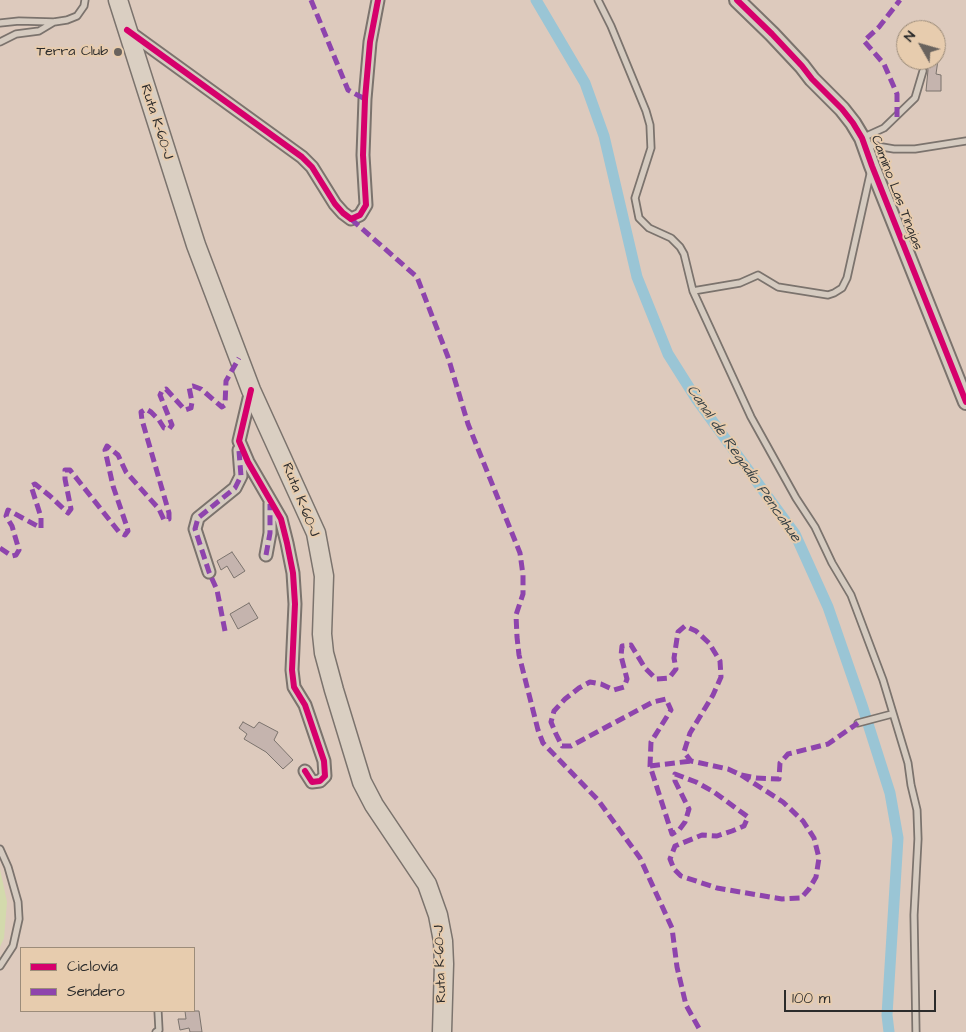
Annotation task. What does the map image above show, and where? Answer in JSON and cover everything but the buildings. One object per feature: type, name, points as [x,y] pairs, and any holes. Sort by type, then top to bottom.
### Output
[{"type":"main road","name":"Ruta K-60-J","points":[[118,0],[196,245],[252,390],[316,533],[324,576],[322,634],[324,653],[362,782],[374,805],[427,884],[438,915],[443,941],[444,964],[442,1032]]},
{"type":"street","points":[[127,30],[312,166],[335,204],[351,219],[360,215],[366,205],[363,155],[365,99],[370,42],[378,0]]},
{"type":"street","name":"Camino Las Tinajas","points":[[737,0],[772,34],[842,109],[864,141],[872,166],[966,402]]},
{"type":"street","points":[[209,572],[195,528],[198,518],[235,488],[241,476],[239,441],[252,390]]},
{"type":"street","points":[[239,441],[248,462],[280,519],[287,543],[293,573],[295,604],[292,670],[294,686],[305,705],[324,761],[326,776],[320,781],[312,782],[305,771]]},
{"type":"street","points":[[266,554],[270,532],[269,499]]},
{"type":"lane","points":[[0,23],[67,20],[77,16],[84,6],[85,0]]},
{"type":"lane","points":[[598,0],[611,26],[650,125],[651,148],[635,198],[639,218],[649,228],[671,238],[684,254],[693,291],[751,418],[796,498],[815,527],[850,595],[883,680],[908,763],[916,810],[918,839],[914,915],[916,1032]]},
{"type":"lane","points":[[0,42],[16,34],[39,31],[54,22]]},
{"type":"lane","points":[[864,141],[884,128],[915,98],[923,71]]},
{"type":"lane","points":[[864,141],[894,149],[915,149],[966,140]]},
{"type":"lane","points":[[693,291],[740,283],[758,275],[778,286],[828,295],[834,294],[842,288],[847,278],[872,166]]},
{"type":"lane","points":[[858,723],[892,714]]},
{"type":"lane","points":[[0,849],[8,867],[18,902],[19,920],[13,946],[0,966]]},
{"type":"lane","points":[[156,1032],[159,1030],[158,1012]]},
{"type":"green space","points":[[0,869],[7,902],[4,938],[0,947]]},
{"type":"waterway","name":"Canal de Regadío Pencahue","points":[[536,0],[585,83],[604,136],[637,277],[668,354],[697,400],[795,534],[828,607],[862,705],[890,793],[898,838],[887,1015],[889,1032]]},
{"type":"marked path","points":[[311,0],[348,90],[365,99]]},
{"type":"marked path","points":[[897,117],[897,94],[884,64],[864,41],[879,27],[900,0]]},
{"type":"marked path","points":[[351,219],[417,277],[448,357],[468,424],[520,553],[523,594],[516,615],[517,637],[519,655],[538,730],[543,743],[598,800],[640,858],[672,928],[677,967],[686,1005],[701,1032]]},
{"type":"marked path","points":[[0,548],[12,556],[16,555],[19,550],[12,526],[6,516],[8,510],[41,528],[41,517],[31,486],[35,484],[68,513],[71,509],[65,470],[70,470],[119,532],[125,535],[128,531],[113,486],[105,450],[107,446],[118,455],[126,472],[159,509],[164,520],[169,519],[169,513],[141,412],[146,409],[151,412],[164,428],[169,429],[172,425],[160,395],[162,391],[166,389],[185,410],[191,408],[192,402],[189,387],[193,386],[201,389],[222,407],[225,405],[226,381],[239,358]]},
{"type":"marked path","points":[[225,631],[217,590],[195,529],[198,518],[235,488],[241,476],[239,451]]},
{"type":"marked path","points":[[266,555],[270,533],[270,504]]},
{"type":"marked path","points":[[741,775],[783,802],[803,821],[814,838],[819,858],[816,877],[801,898],[782,899],[717,888],[681,876],[674,869],[670,859],[675,846],[702,835],[717,836],[732,831],[744,826],[748,817],[714,792],[696,782],[675,774],[675,781],[689,809],[685,822],[679,830],[672,834],[650,766],[651,742],[671,710],[666,699],[653,702],[571,746],[562,746],[556,734],[551,722],[554,711],[565,699],[590,682],[601,684],[614,690],[624,687],[627,679],[621,656],[622,646],[631,645],[645,668],[656,679],[669,678],[676,669],[674,658],[678,632],[685,626],[696,631],[709,643],[720,661],[721,677],[713,695],[690,733],[684,752],[691,761],[728,769],[741,775],[779,779],[780,763],[788,754],[828,744],[858,723]]},
{"type":"marked path","points":[[650,766],[691,761]]},
{"type":"cycle path","points":[[127,30],[302,157],[312,167],[335,204],[351,219],[360,215],[366,205],[363,155],[365,99],[370,42],[378,0]]},
{"type":"cycle path","points":[[737,0],[772,34],[842,109],[862,138],[966,402]]},
{"type":"cycle path","points":[[251,390],[239,441],[248,462],[281,519],[293,573],[295,604],[292,670],[294,687],[305,705],[324,761],[325,776],[320,781],[312,782],[305,771]]},
{"type":"place","name":"Terra Club","points":[[118,52]]}]
